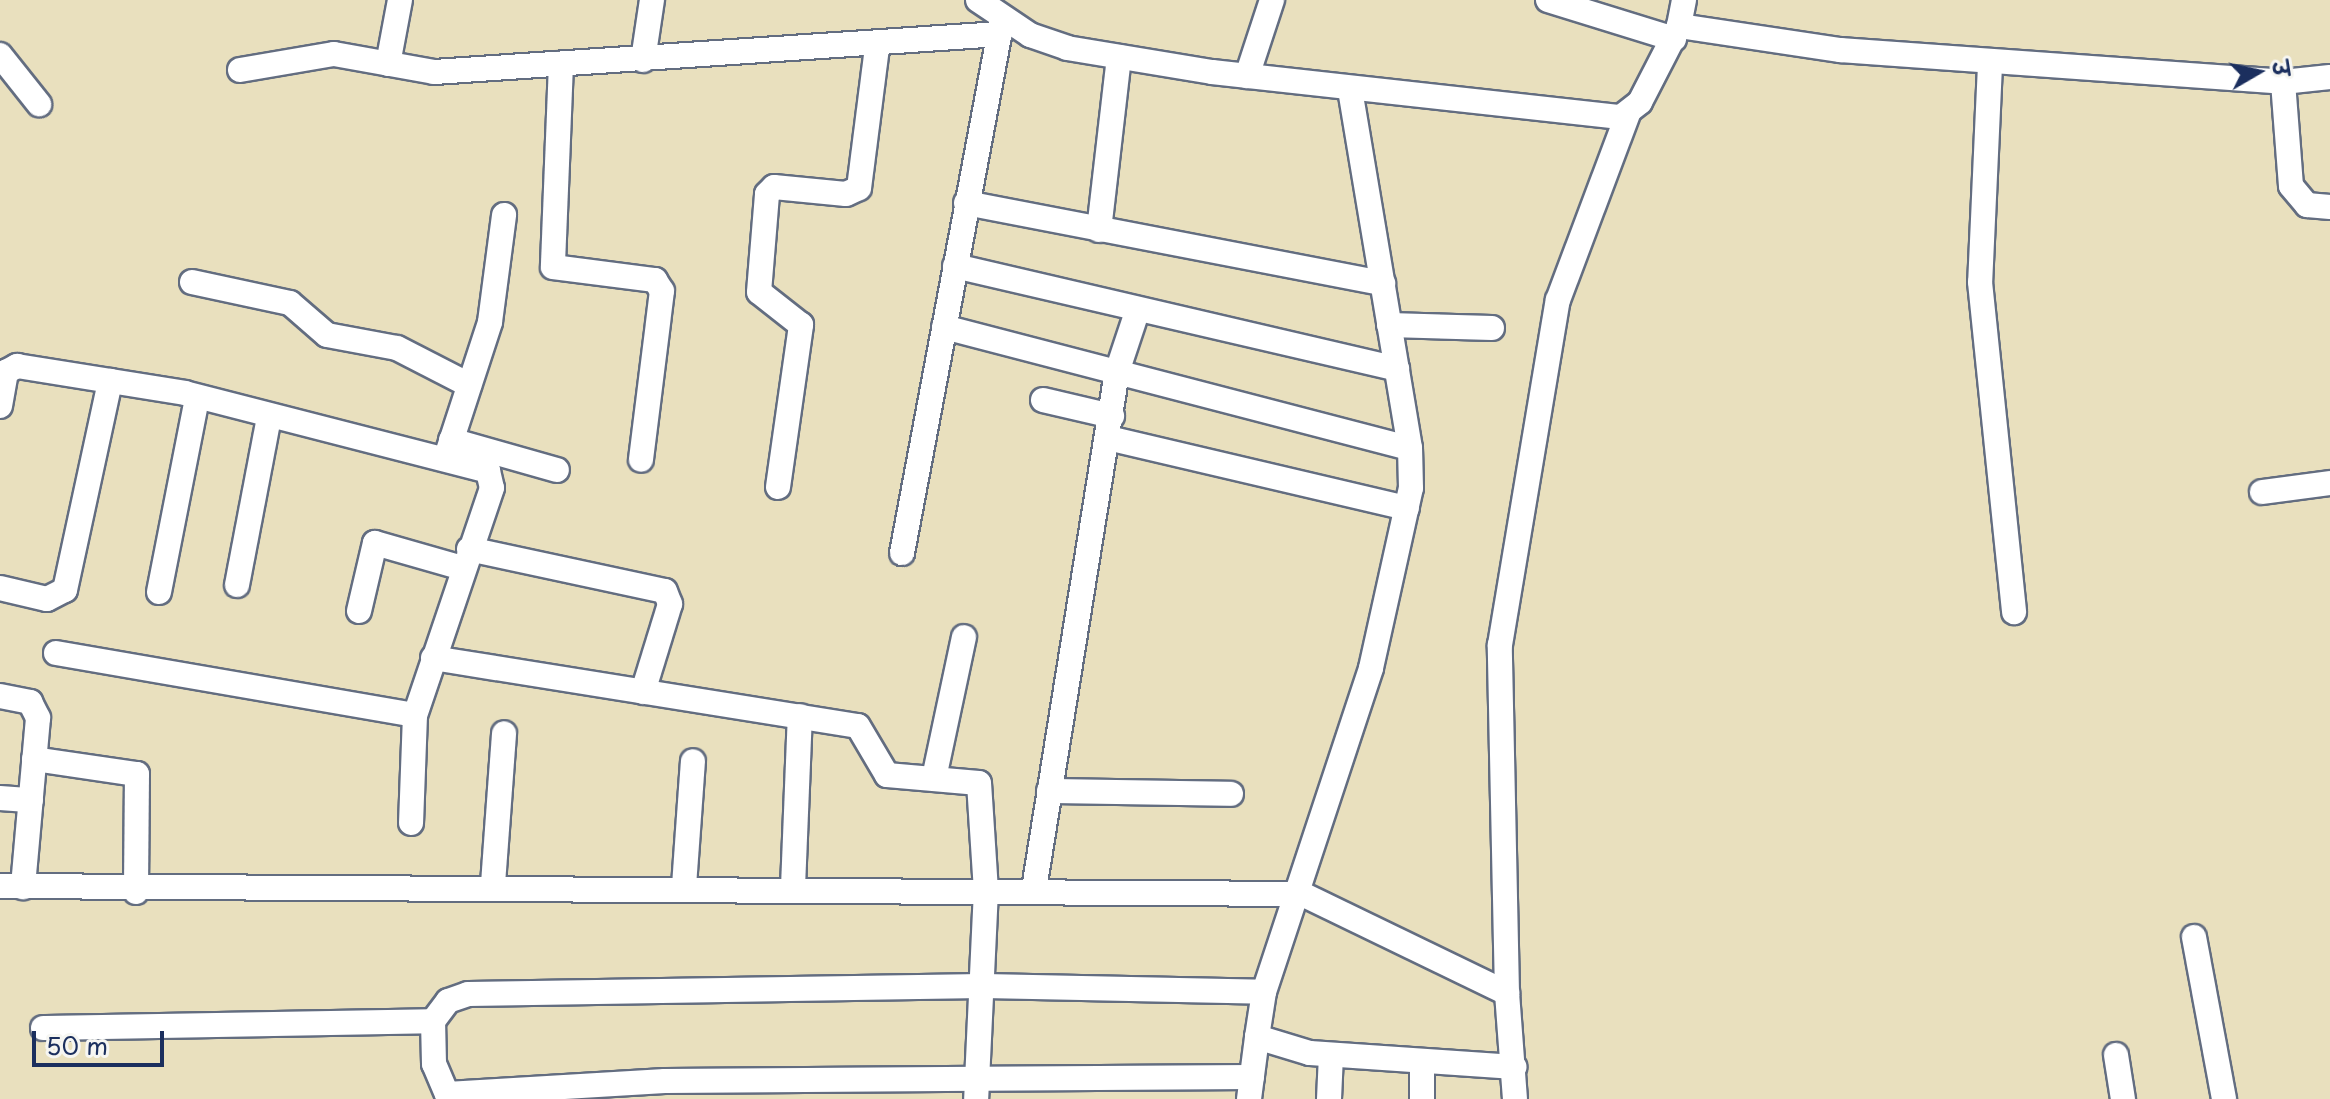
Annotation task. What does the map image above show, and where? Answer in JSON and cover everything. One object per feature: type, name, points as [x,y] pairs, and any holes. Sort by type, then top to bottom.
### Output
[{"type":"street","points":[[388,64],[400,0]]},
{"type":"street","points":[[643,60],[652,0]]},
{"type":"street","points":[[978,0],[1001,26],[1047,43],[1119,57],[1350,88],[1628,114]]},
{"type":"street","points":[[1247,76],[1272,0]]},
{"type":"street","points":[[1548,0],[1677,32],[1990,65],[2283,82],[2330,77]]},
{"type":"street","points":[[1515,1099],[1515,1067],[1507,993],[1500,645],[1558,300],[1628,114],[1677,32],[1684,0]]},
{"type":"street","points":[[240,70],[334,54],[434,72],[877,47],[1001,26]]},
{"type":"street","points":[[902,553],[1001,26]]},
{"type":"street","points":[[778,487],[801,325],[759,292],[767,194],[774,187],[846,194],[859,188],[877,47]]},
{"type":"street","points":[[0,55],[39,104]]},
{"type":"street","points":[[1099,230],[1119,57]]},
{"type":"street","points":[[561,64],[553,267],[655,280],[662,291],[641,460]]},
{"type":"street","points":[[1990,65],[1980,282],[2014,612]]},
{"type":"street","points":[[2283,82],[2291,186],[2307,205],[2330,207]]},
{"type":"street","points":[[1264,992],[984,986],[498,990],[448,1001],[433,1021],[434,1064],[448,1097],[665,1081],[977,1090],[1251,1088],[1264,992],[1302,894],[1371,668],[1407,508],[1410,448],[1350,88]]},
{"type":"street","points":[[966,203],[1383,283]]},
{"type":"street","points":[[449,448],[490,322],[504,215]]},
{"type":"street","points":[[955,266],[1397,369]]},
{"type":"street","points":[[192,282],[290,303],[327,335],[406,351],[469,385]]},
{"type":"street","points":[[1034,889],[1117,372],[1138,309]]},
{"type":"street","points":[[1389,325],[1492,328]]},
{"type":"street","points":[[944,327],[1410,448]]},
{"type":"street","points":[[0,406],[13,366],[110,381],[269,417],[557,470]]},
{"type":"street","points":[[0,588],[47,599],[65,590],[110,381]]},
{"type":"street","points":[[159,592],[197,399]]},
{"type":"street","points":[[1043,400],[1110,427],[1407,508]]},
{"type":"street","points":[[237,585],[269,417]]},
{"type":"street","points":[[411,823],[415,715],[491,480],[482,465],[449,448]]},
{"type":"street","points":[[2262,492],[2330,483]]},
{"type":"street","points":[[359,611],[375,543],[665,591],[670,604],[643,692]]},
{"type":"street","points":[[934,778],[964,637]]},
{"type":"street","points":[[56,653],[415,715]]},
{"type":"street","points":[[433,658],[864,728],[887,775],[970,780],[981,788],[986,890],[977,1090]]},
{"type":"street","points":[[0,696],[35,708],[31,800],[12,886],[136,892],[493,884],[1302,894],[1507,993]]},
{"type":"street","points":[[793,887],[800,716]]},
{"type":"street","points":[[493,884],[504,733]]},
{"type":"street","points":[[34,759],[137,774],[136,892]]},
{"type":"street","points":[[684,886],[693,761]]},
{"type":"street","points":[[1049,791],[1231,794]]},
{"type":"street","points":[[0,798],[31,800]]},
{"type":"street","points":[[2194,937],[2224,1099]]},
{"type":"street","points":[[43,1028],[433,1021]]},
{"type":"street","points":[[1257,1037],[1331,1055],[1515,1067]]},
{"type":"street","points":[[1329,1099],[1331,1055]]},
{"type":"street","points":[[2116,1055],[2123,1099]]},
{"type":"street","points":[[1422,1063],[1422,1099]]}]
